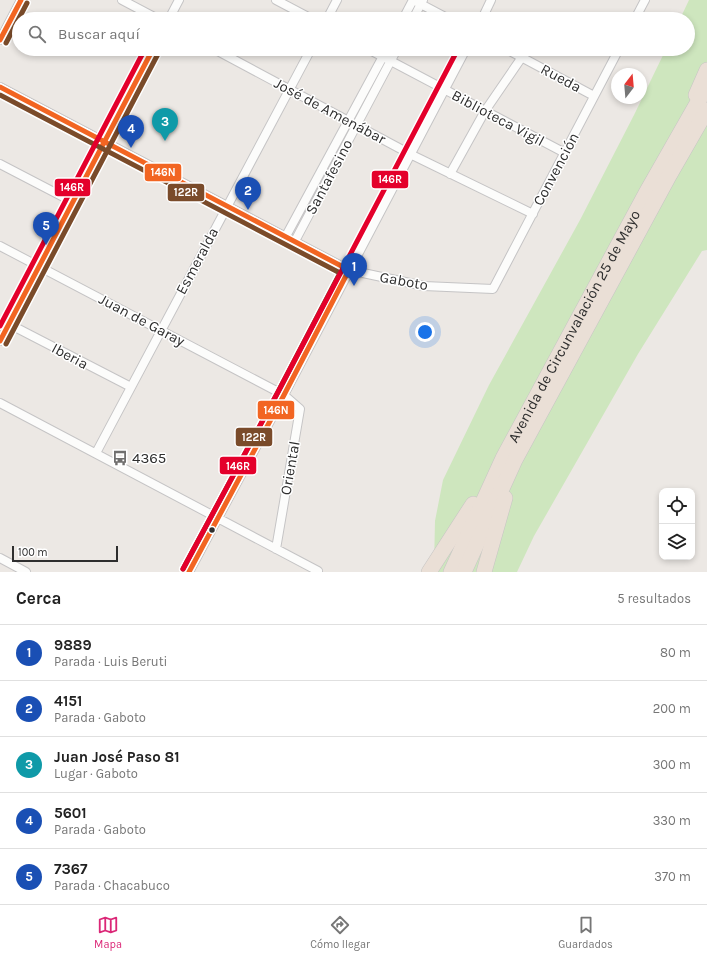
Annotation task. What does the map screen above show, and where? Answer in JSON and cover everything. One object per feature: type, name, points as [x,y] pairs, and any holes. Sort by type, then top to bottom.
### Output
[{"type":"highway","points":[[671,150],[707,70]]},
{"type":"highway","name":"Avenida de Circunvalación 25 de Mayo","points":[[451,572],[646,193],[707,86]]},
{"type":"highway","name":"Avenida de Circunvalación 25 de Mayo","points":[[464,572],[509,459],[707,110]]},
{"type":"highway","points":[[669,176],[707,128]]},
{"type":"highway","points":[[429,572],[509,459]]},
{"type":"highway","points":[[484,572],[509,459]]},
{"type":"street","points":[[15,12],[21,0]]},
{"type":"street","points":[[122,0],[145,12]]},
{"type":"street","points":[[173,12],[179,0]]},
{"type":"street","points":[[276,0],[299,12]]},
{"type":"street","points":[[331,12],[337,0]]},
{"type":"street","points":[[407,12],[413,0],[422,2],[438,12]]},
{"type":"street","points":[[486,12],[492,0]]},
{"type":"street","points":[[639,12],[645,0]]},
{"type":"street","points":[[417,12],[422,2]]},
{"type":"street","points":[[0,40],[12,17]]},
{"type":"street","points":[[0,341],[149,56]]},
{"type":"street","name":"José de Amenábar","points":[[227,56],[412,155],[533,214]]},
{"type":"street","name":"Esmeralda","points":[[96,453],[307,56]]},
{"type":"street","name":"Santafesino","points":[[286,236],[383,56]]},
{"type":"street","name":"Biblioteca Vigil","points":[[387,56],[391,61],[565,153]]},
{"type":"street","name":"Santafesino","points":[[295,241],[394,56]]},
{"type":"street","points":[[189,572],[349,270],[412,155],[462,56]]},
{"type":"street","name":"Rueda","points":[[518,56],[594,96]]},
{"type":"street","name":"Convención","points":[[493,289],[615,56]]},
{"type":"street","points":[[450,174],[485,111],[522,58]]},
{"type":"street","name":"Gaboto","points":[[0,87],[349,270],[424,286],[493,289]]},
{"type":"street","points":[[0,164],[73,202]]},
{"type":"street","name":"Juan de Garay","points":[[0,246],[284,395]]},
{"type":"street","name":"Iberia","points":[[9,324],[130,387]]},
{"type":"street","name":"Oriental","points":[[276,549],[300,408],[284,395]]},
{"type":"street","points":[[0,404],[96,453],[318,571]]},
{"type":"street","points":[[0,558],[26,572]]},
{"type":"green space","points":[[689,0],[707,0],[707,250],[702,251],[638,354],[534,536],[517,572],[429,572],[434,566],[435,521],[443,480],[489,385],[580,220],[639,104],[647,104],[647,88],[663,56],[695,56],[695,12],[683,12]]},
{"type":"transit line","name":"146N","points":[[15,12],[21,0]]},
{"type":"transit line","name":"122R","points":[[22,12],[27,3]]},
{"type":"transit line","name":"146N","points":[[0,40],[12,17]]},
{"type":"transit line","name":"122R","points":[[6,43],[12,32]]},
{"type":"transit line","name":"146R","points":[[0,326],[141,56]]},
{"type":"transit line","name":"146N","points":[[0,341],[149,56]]},
{"type":"transit line","name":"122R","points":[[6,344],[157,56]]},
{"type":"transit line","name":"146R","points":[[183,569],[278,392],[454,56]]},
{"type":"transit line","name":"146N","points":[[0,87],[349,270],[189,572]]},
{"type":"transit line","name":"122R","points":[[0,95],[340,273],[183,569]]},
{"type":"place","name":"Juan José Paso 81","points":[[165,141]]},
{"type":"place","name":"5601","points":[[131,148]]},
{"type":"place","name":"4151","points":[[248,210]]},
{"type":"place","name":"7367","points":[[46,245]]},
{"type":"place","name":"9889","points":[[354,286]]},
{"type":"place","name":"4365","points":[[120,458]]}]
